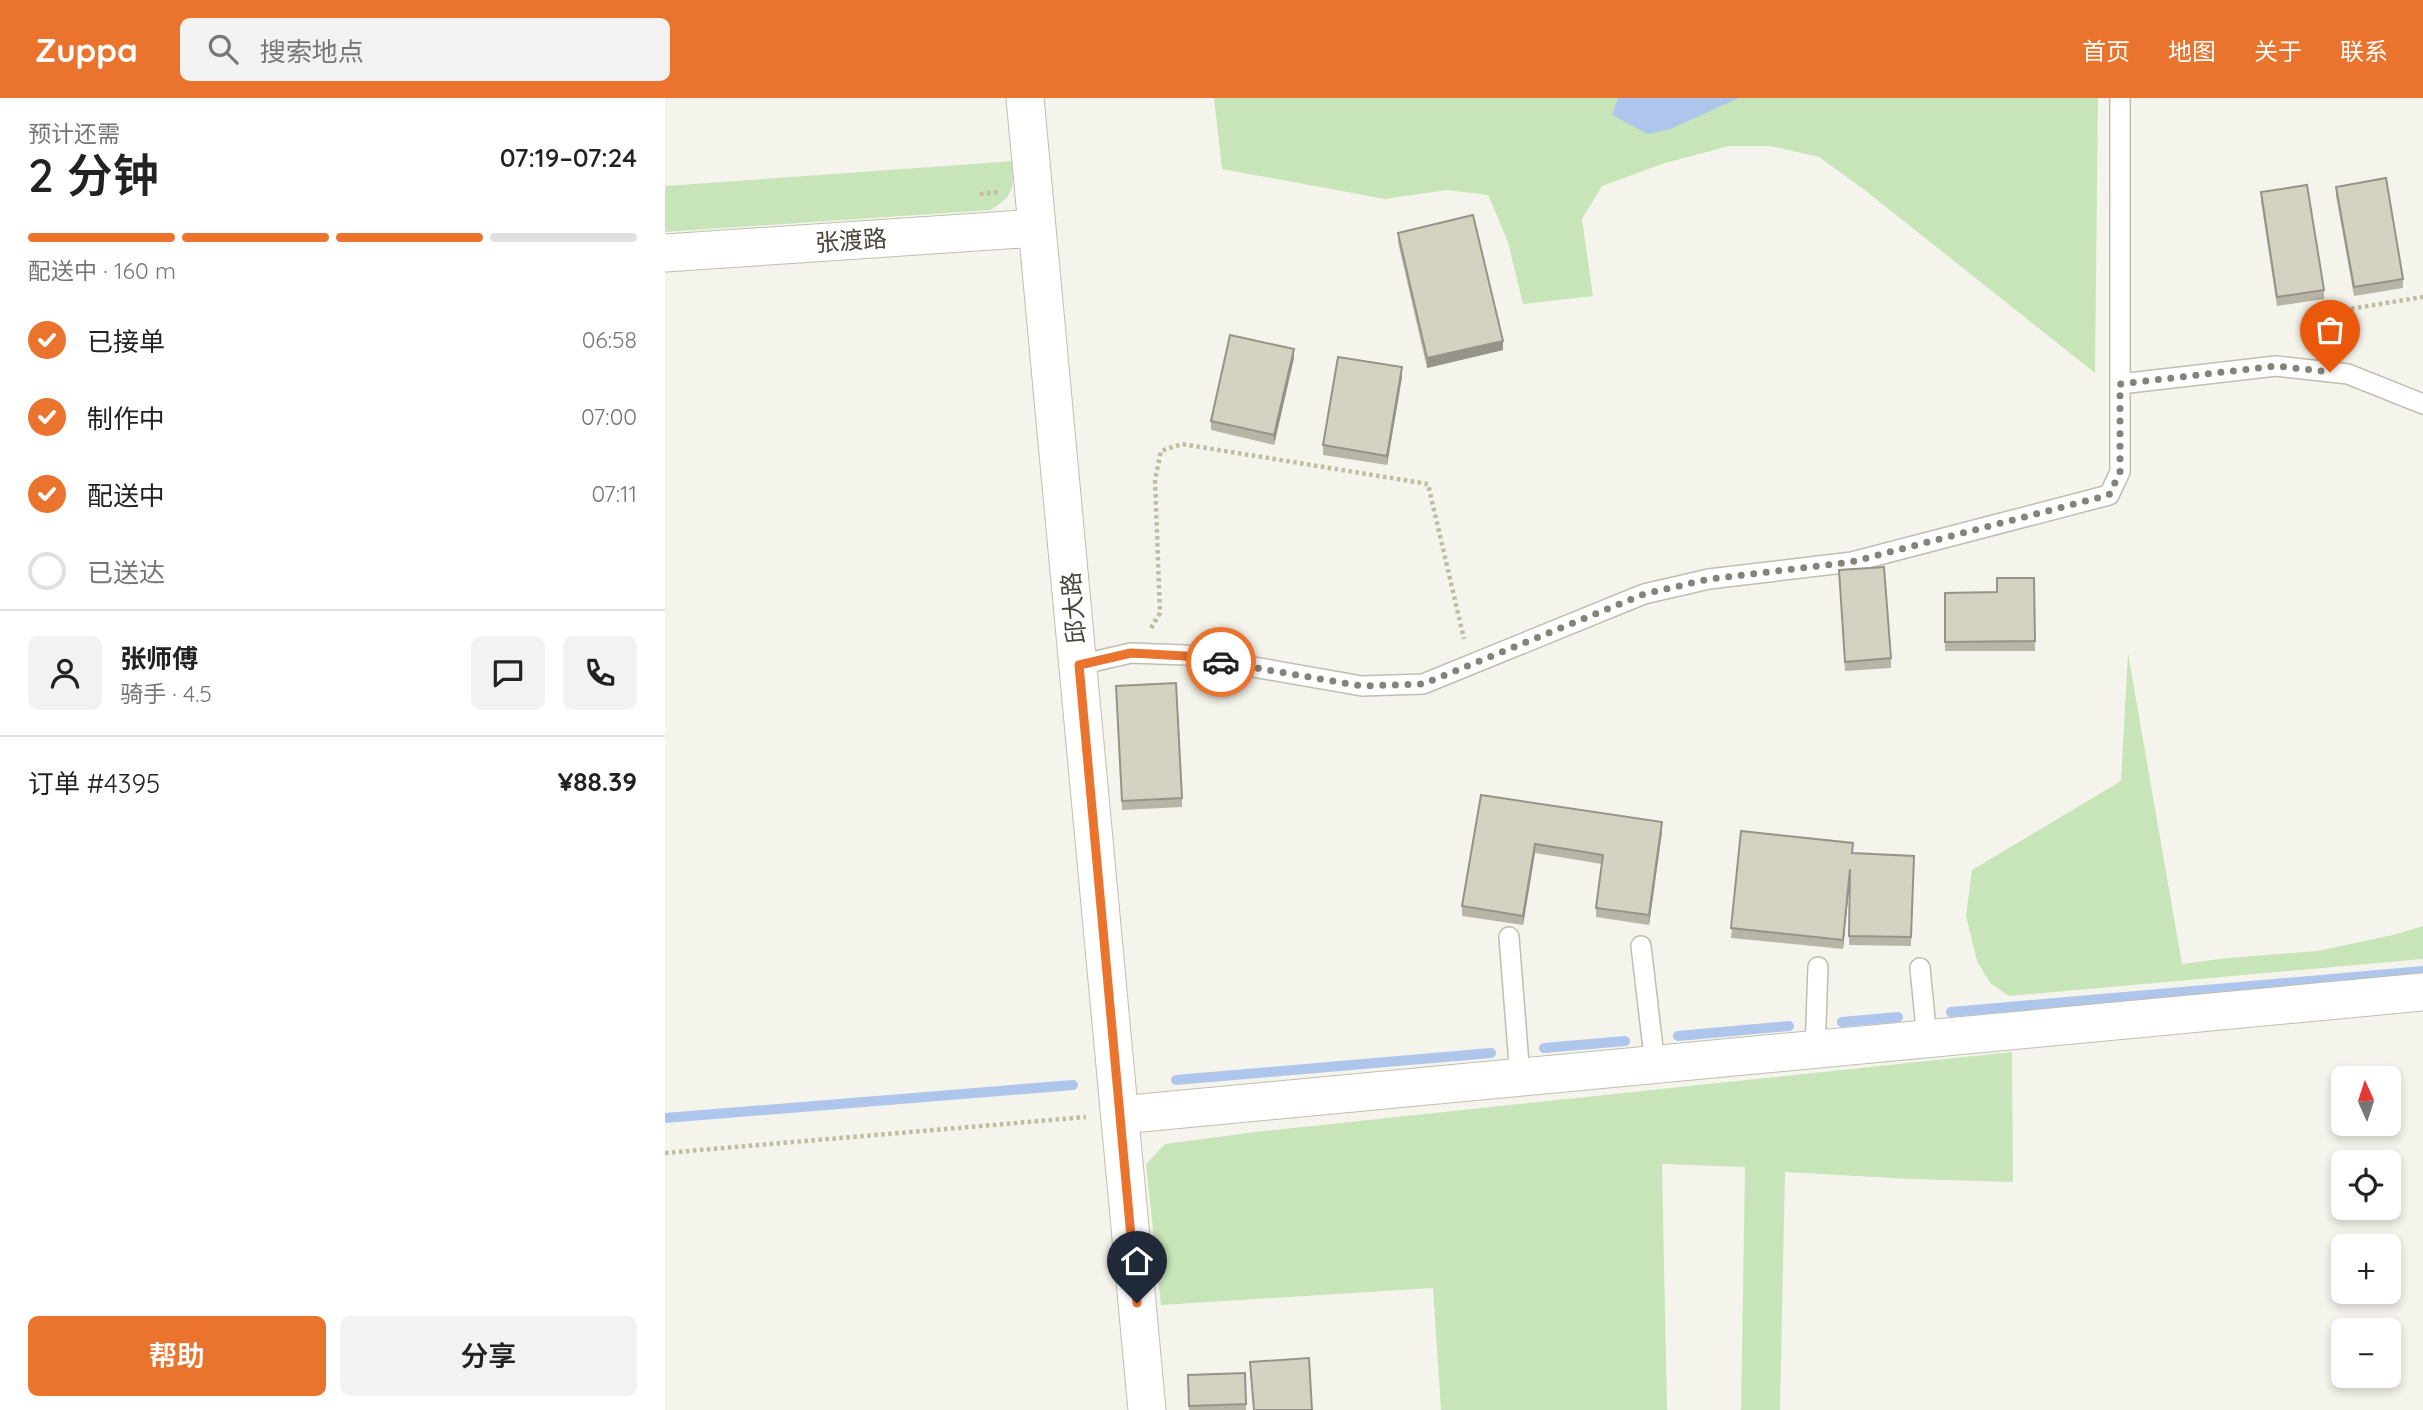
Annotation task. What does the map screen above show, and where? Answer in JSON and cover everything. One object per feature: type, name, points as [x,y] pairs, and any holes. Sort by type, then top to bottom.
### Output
[{"type":"street","name":"邱大路","points":[[1025,98],[1147,1410]]},
{"type":"street","name":"张渡路","points":[[665,253],[1037,228]]},
{"type":"street","points":[[1120,1115],[2423,992]]},
{"type":"lane","points":[[1079,665],[1131,653],[1185,656],[1362,686],[1423,684],[1644,594],[1709,579],[1851,562],[2109,495],[2120,472],[2120,98]]},
{"type":"lane","points":[[2120,384],[2276,366],[2348,374],[2423,404]]},
{"type":"lane","points":[[1509,937],[1520,1077]]},
{"type":"lane","points":[[1641,946],[1654,1065]]},
{"type":"lane","points":[[1815,1050],[1818,967]]},
{"type":"lane","points":[[1920,968],[1927,1039]]},
{"type":"path","points":[[2312,370],[2318,331],[2337,311],[2423,297]]},
{"type":"path","points":[[1131,653],[1148,634],[1160,612],[1156,480],[1161,451],[1182,444],[1428,484],[1471,665]]},
{"type":"path","points":[[665,1153],[1120,1115]]},
{"type":"green space","points":[[1214,98],[2098,98],[2095,373],[1866,191],[1819,157],[1770,146],[1729,146],[1665,163],[1602,186],[1582,219],[1593,296],[1523,304],[1508,242],[1488,195],[1447,190],[1385,199],[1222,169]]},
{"type":"green space","points":[[1014,161],[1011,190],[1004,200],[990,210],[665,232],[665,186]]},
{"type":"green space","points":[[2128,653],[2182,964],[2317,951],[2423,926],[2423,959],[2009,996],[1990,983],[1977,961],[1966,916],[1972,870],[2121,781]]},
{"type":"green space","points":[[2012,1052],[2013,1182],[1785,1172],[1780,1410],[1741,1410],[1745,1167],[1662,1164],[1667,1410],[1441,1410],[1433,1288],[1161,1305],[1146,1164],[1165,1144],[1255,1132]]},
{"type":"water","points":[[1618,98],[1739,98],[1670,129],[1648,134],[1612,115]]},
{"type":"building","points":[[2386,178],[2403,279],[2354,287],[2336,187]]},
{"type":"building","points":[[2307,185],[2324,290],[2277,297],[2261,192]]},
{"type":"building","points":[[1473,215],[1503,341],[1427,358],[1398,233]]},
{"type":"building","points":[[1230,335],[1294,349],[1274,435],[1211,421]]},
{"type":"building","points":[[1338,357],[1402,367],[1387,456],[1323,445]]},
{"type":"building","points":[[1884,567],[1891,658],[1845,662],[1839,570]]},
{"type":"building","points":[[1997,578],[2034,578],[2035,641],[1945,642],[1945,593],[1997,592]]},
{"type":"building","points":[[1176,683],[1182,798],[1122,801],[1116,686]]},
{"type":"building","points":[[1481,795],[1662,822],[1649,915],[1596,908],[1603,855],[1535,844],[1523,916],[1462,906]]},
{"type":"building","points":[[1741,831],[1853,843],[1852,853],[1914,856],[1911,937],[1849,936],[1850,869],[1843,940],[1731,928]]},
{"type":"building","points":[[1309,1358],[1312,1410],[1254,1410],[1250,1362]]},
{"type":"building","points":[[1245,1373],[1246,1404],[1189,1406],[1188,1375]]},
{"type":"waterway","points":[[1951,1012],[2423,971]]},
{"type":"waterway","points":[[1842,1022],[1898,1017]]},
{"type":"waterway","points":[[1678,1036],[1789,1026]]},
{"type":"waterway","points":[[1544,1048],[1625,1041]]},
{"type":"waterway","points":[[1176,1080],[1491,1053]]},
{"type":"waterway","points":[[665,1118],[1073,1085]]},
{"type":"way so far","points":[[1221,662],[1362,686],[1423,684],[1644,594],[1709,579],[1851,562],[2109,495],[2120,472],[2120,384],[2276,366],[2330,372]]},
{"type":"route","points":[[1137,1303],[1079,665],[1131,653],[1185,656],[1221,662]]}]
